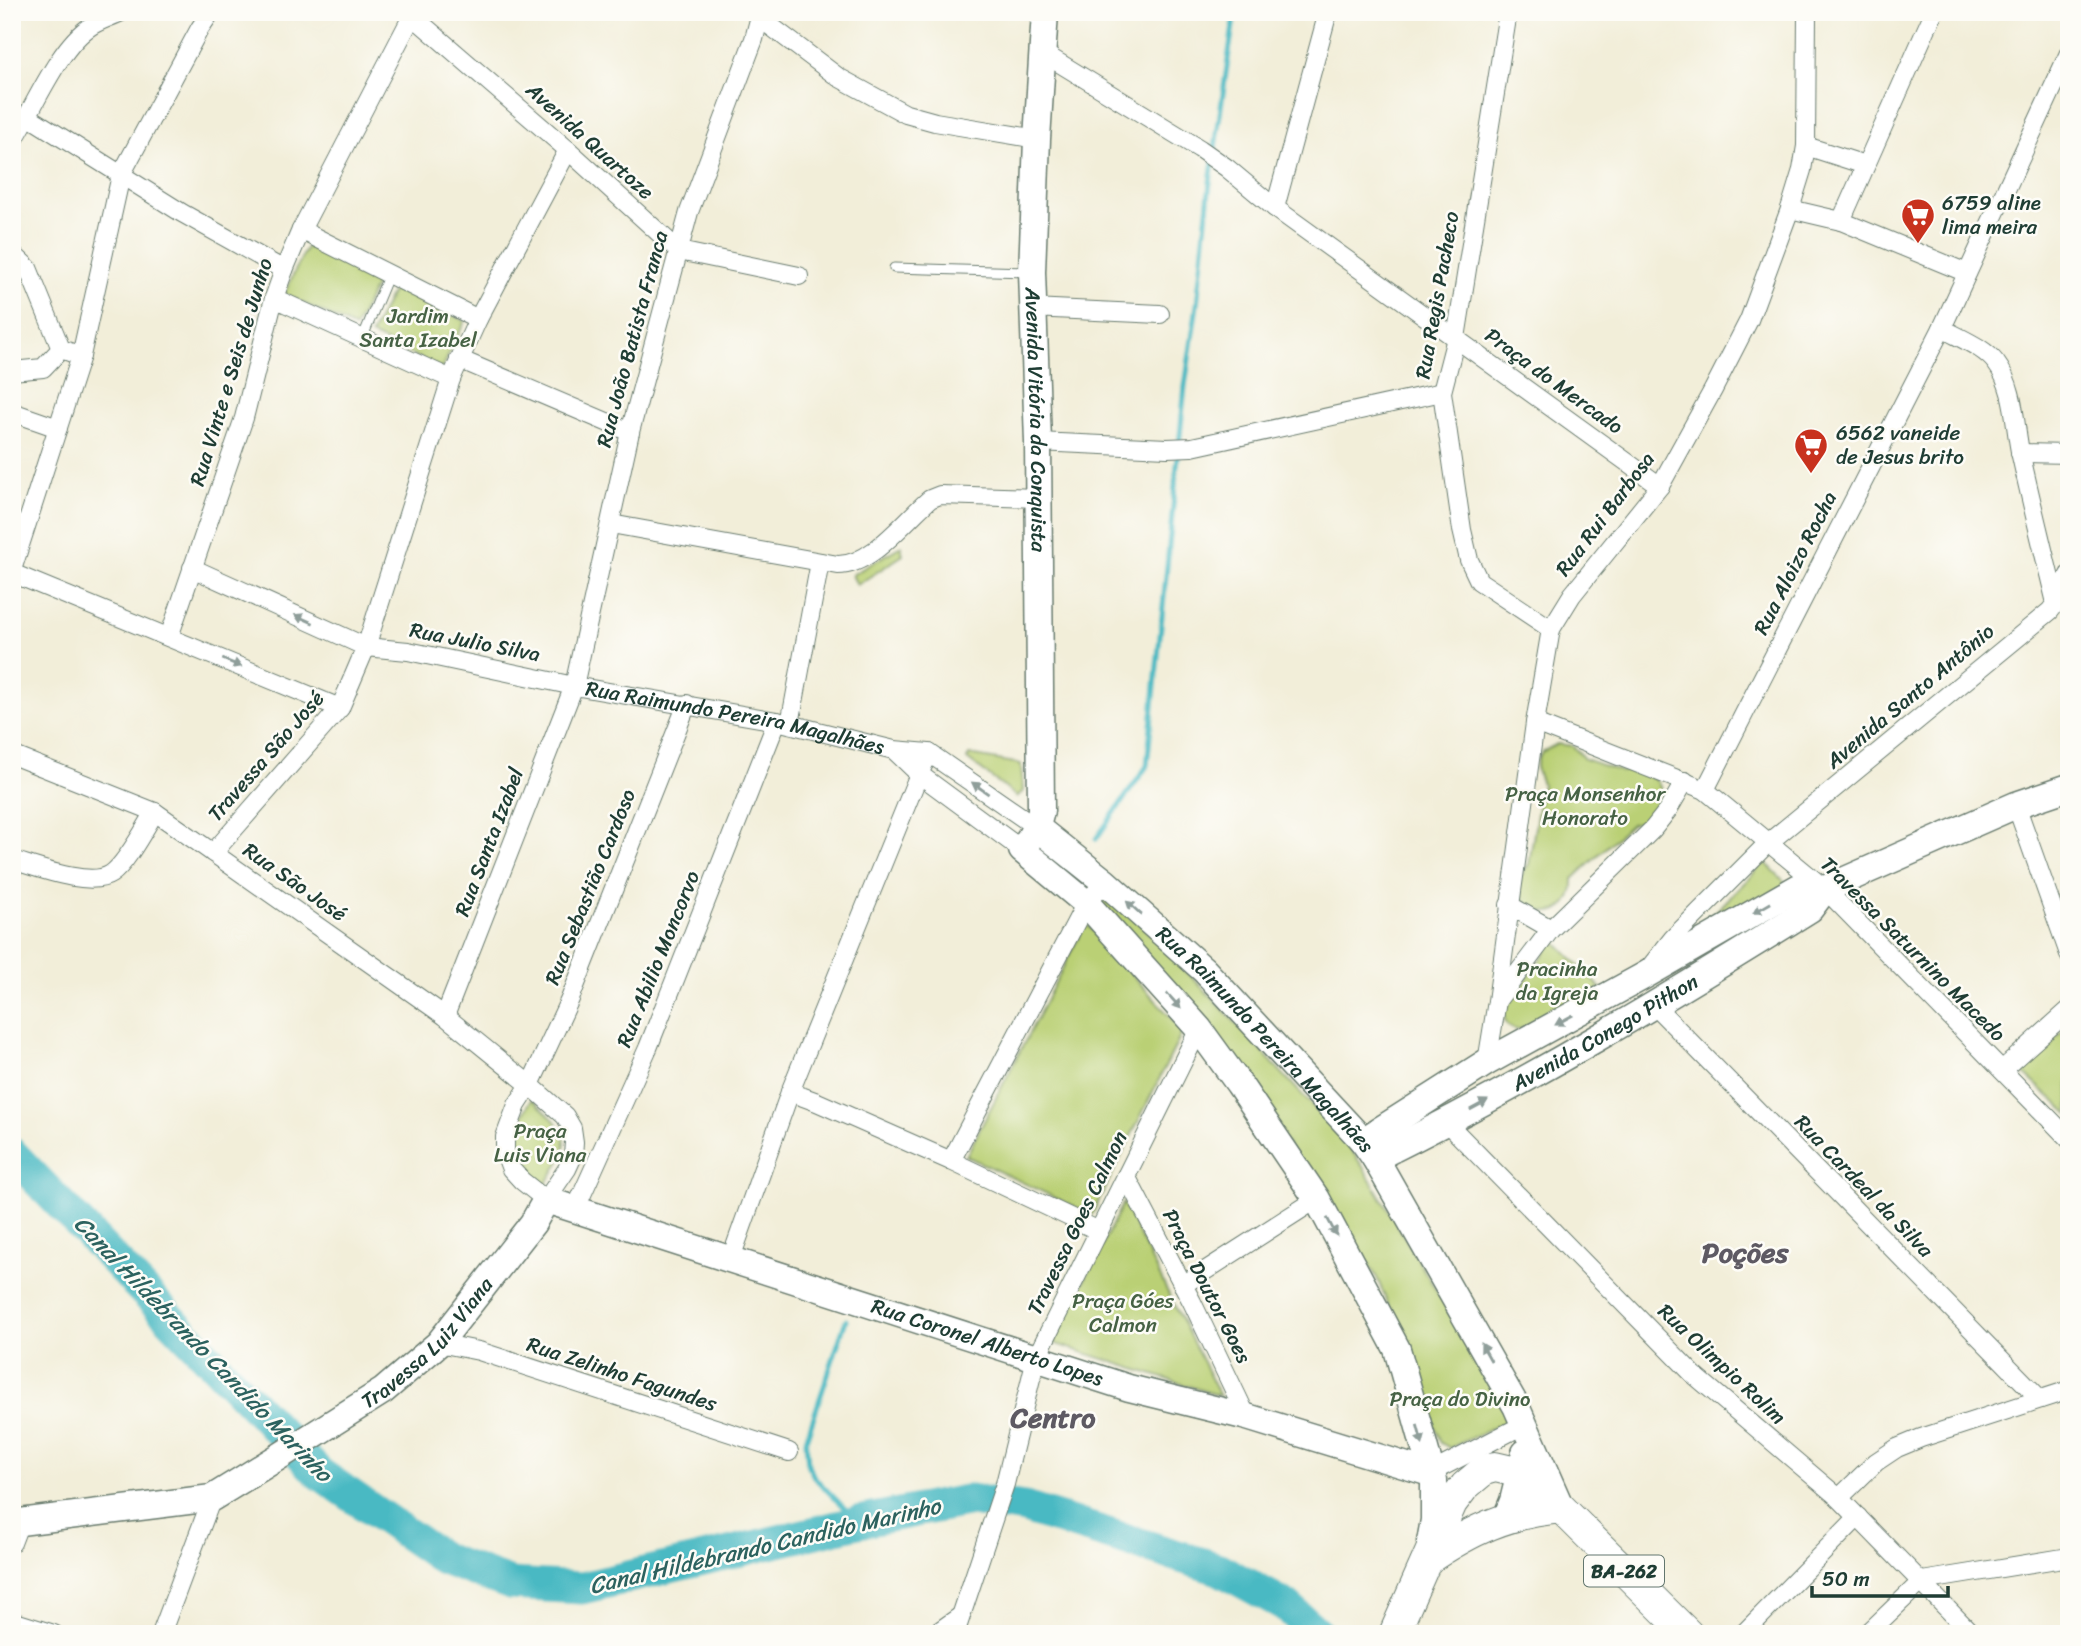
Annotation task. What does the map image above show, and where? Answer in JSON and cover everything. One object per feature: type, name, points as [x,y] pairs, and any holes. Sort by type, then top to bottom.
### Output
[{"type":"main road","name":"Avenida Vitória da Conquista","points":[[1036,827],[1041,810],[1038,442],[1032,272],[1045,12]]},
{"type":"main road","name":"Avenida Conego Pithon","points":[[1369,1150],[1487,1062],[1799,887],[1825,889],[2016,805],[2069,787]]},
{"type":"main road","points":[[1022,850],[1036,827]]},
{"type":"main road","name":"Rua Raimundo Pereira Magalhães","points":[[1036,827],[1105,882],[1204,970],[1369,1150],[1510,1394],[1561,1508]]},
{"type":"main road","name":"Rua Raimundo Pereira Magalhães","points":[[1022,850],[1086,903],[1199,1029],[1317,1199],[1397,1349],[1437,1494]]},
{"type":"main road","name":"Avenida Conego Pithon","points":[[1369,1150],[1447,1123],[1655,1006],[1810,909],[1825,889]]},
{"type":"main road","name":"Rua Coronel Alberto Lopes","points":[[546,1200],[1129,1388],[1247,1417],[1437,1494]]},
{"type":"main road","name":"Travessa Luiz Viana","points":[[212,1498],[383,1391],[439,1343],[533,1223],[546,1200]]},
{"type":"main road","points":[[1494,1523],[1521,1473],[1527,1429]]},
{"type":"main road","points":[[1437,1494],[1465,1486],[1484,1470],[1506,1468],[1521,1473],[1561,1508]]},
{"type":"main road","points":[[1437,1494],[1470,1521],[1494,1523]]},
{"type":"main road","points":[[1394,1634],[1427,1560],[1437,1494]]},
{"type":"main road","points":[[15,1528],[212,1498]]},
{"type":"main road","points":[[1427,1560],[1458,1539],[1494,1523],[1533,1511],[1561,1508]]},
{"type":"main road","name":"BA-262","points":[[1561,1508],[1688,1634]]},
{"type":"street","points":[[12,144],[52,71],[73,43],[90,27],[121,12]]},
{"type":"street","points":[[211,12],[121,175],[81,356],[12,572],[340,708]]},
{"type":"street","points":[[1275,208],[1328,12]]},
{"type":"street","name":"Rua Regis Pacheco","points":[[1508,12],[1455,338],[1442,392],[1462,530],[1469,560],[1479,580],[1551,629]]},
{"type":"street","name":"Rua Rui Barbosa","points":[[1487,1062],[1551,629],[1572,595],[1660,486],[1749,320],[1802,170],[1806,146],[1807,12]]},
{"type":"street","points":[[1841,221],[1934,12]]},
{"type":"street","name":"Avenida Quartoze","points":[[410,14],[568,150],[679,251]]},
{"type":"street","name":"Rua Vinte e Seis de Junho","points":[[169,637],[244,418],[274,298],[301,230],[410,14]]},
{"type":"street","points":[[760,15],[838,77],[906,114],[935,122],[1037,139]]},
{"type":"street","name":"Rua João Batista Franca","points":[[575,686],[630,432],[689,212],[754,38],[760,15]]},
{"type":"street","name":"Praça do Mercado","points":[[1043,53],[1200,149],[1275,208],[1660,486]]},
{"type":"street","name":"Rua Aloizo Rocha","points":[[1705,790],[1942,328],[2069,53]]},
{"type":"street","points":[[29,117],[182,214],[285,270]]},
{"type":"street","points":[[1806,146],[1865,165]]},
{"type":"street","name":"Travessa São José","points":[[213,853],[340,708],[366,647],[451,379],[478,319],[568,150]]},
{"type":"street","points":[[1790,209],[1841,221],[1967,273]]},
{"type":"street","points":[[301,230],[478,319]]},
{"type":"street","points":[[679,251],[799,275]]},
{"type":"street","points":[[12,253],[28,268],[61,349],[81,356]]},
{"type":"street","points":[[274,298],[451,379]]},
{"type":"street","points":[[1032,309],[1160,314]]},
{"type":"street","points":[[1942,328],[1996,362],[2010,392],[2020,453],[2056,603]]},
{"type":"street","points":[[12,371],[43,368],[61,349]]},
{"type":"street","points":[[460,359],[630,432]]},
{"type":"street","points":[[1038,442],[1192,447],[1442,392]]},
{"type":"street","points":[[12,412],[58,428]]},
{"type":"street","points":[[2020,453],[2069,454]]},
{"type":"street","points":[[611,524],[849,565],[874,551],[930,499],[940,495],[1038,498]]},
{"type":"street","name":"Rua Abilio Moncorvo","points":[[575,1210],[648,1048],[783,722],[820,562]]},
{"type":"street","name":"Rua Julio Silva","points":[[192,568],[366,647],[408,651],[575,686]]},
{"type":"street","name":"Avenida Santo Antônio","points":[[1642,977],[1673,938],[1768,843],[2050,611],[2069,575]]},
{"type":"street","name":"Rua Raimundo Pereira Magalhães","points":[[575,686],[783,722],[894,750],[929,753],[1036,827]]},
{"type":"street","name":"Rua Santa Izabel","points":[[445,1016],[575,686]]},
{"type":"street","name":"Rua Sebastião Cardoso","points":[[530,1085],[570,999],[687,704]]},
{"type":"street","name":"Travessa Saturnino Macedo","points":[[1535,723],[1705,790],[1825,889],[2069,1139]]},
{"type":"street","name":"Rua Raimundo Pereira Magalhães","points":[[894,750],[919,774],[1022,850]]},
{"type":"street","points":[[730,1261],[790,1092],[929,753]]},
{"type":"street","name":"Rua São José","points":[[12,755],[155,812],[445,1016],[530,1085],[565,1116],[572,1128],[575,1142],[568,1169],[546,1200]]},
{"type":"street","points":[[1497,1001],[1551,929],[1653,829],[1685,781]]},
{"type":"street","points":[[2016,805],[2069,954]]},
{"type":"street","points":[[12,860],[65,875],[95,880],[105,877],[119,867],[155,812]]},
{"type":"street","points":[[951,1161],[1086,903],[1105,882]]},
{"type":"street","points":[[1509,905],[1551,929]]},
{"type":"street","name":"Rua Cardeal da Silva","points":[[1655,1006],[2040,1399]]},
{"type":"street","name":"Travessa Saturnino Macedo","points":[[2002,1070],[2069,1010]]},
{"type":"street","name":"Travessa Goes Calmon","points":[[957,1625],[1004,1484],[1036,1358],[1199,1029]]},
{"type":"street","points":[[530,1085],[510,1121],[505,1137],[505,1153],[511,1169],[546,1200]]},
{"type":"street","points":[[790,1092],[951,1161],[1099,1231]]},
{"type":"street","name":"Rua Olimpio Rolim","points":[[1447,1123],[1693,1374],[1839,1499],[1972,1634]]},
{"type":"street","name":"Praça Doutor Goes","points":[[1126,1176],[1247,1417]]},
{"type":"street","points":[[1182,1285],[1317,1199]]},
{"type":"street","name":"Rua Zelinho Fagundes","points":[[439,1343],[479,1351],[789,1452]]},
{"type":"street","points":[[1839,1499],[1876,1462],[1897,1448],[2069,1390]]},
{"type":"street","points":[[1437,1494],[1527,1429]]},
{"type":"street","points":[[161,1634],[212,1498]]},
{"type":"street","points":[[1743,1634],[1858,1517]]},
{"type":"street","points":[[1867,1634],[1922,1581],[2069,1557]]},
{"type":"street","points":[[12,1621],[54,1634]]},
{"type":"street","points":[[935,1634],[957,1625]]},
{"type":"lane","points":[[894,268],[1032,272]]},
{"type":"lane","points":[[362,339],[389,274]]},
{"type":"green space","points":[[307,246],[378,280],[355,328],[284,294]]},
{"type":"green space","name":"Jardim Santa Izabel","points":[[394,287],[465,321],[442,369],[371,335]]},
{"type":"green space","points":[[901,546],[903,555],[857,585],[852,575]]},
{"type":"green space","name":"Praça Monsenhor Honorato","points":[[1557,744],[1573,746],[1584,759],[1622,772],[1631,769],[1656,779],[1662,796],[1656,813],[1649,820],[1631,824],[1573,879],[1570,897],[1562,908],[1550,912],[1527,904],[1521,893],[1520,880],[1529,864],[1542,784],[1536,768],[1538,759],[1542,752]]},
{"type":"green space","points":[[969,755],[1021,764],[1023,791],[1017,797],[967,759]]},
{"type":"green space","points":[[1765,862],[1792,889],[1681,947]]},
{"type":"green space","name":"Praça do Divino","points":[[1105,898],[1115,898],[1345,1141],[1450,1314],[1506,1414],[1504,1423],[1450,1448],[1441,1443],[1377,1278],[1325,1193],[1100,904]]},
{"type":"green space","points":[[1086,923],[1183,1031],[1092,1215],[966,1156]]},
{"type":"green space","name":"Pracinha da Igreja","points":[[1554,940],[1602,989],[1519,1030],[1511,1028],[1505,1020],[1505,1009]]},
{"type":"green space","points":[[2069,1026],[2069,1114],[2020,1070]]},
{"type":"green space","name":"Praça Luis Viana","points":[[532,1099],[555,1121],[565,1139],[561,1159],[544,1187],[523,1166],[515,1147],[515,1136]]},
{"type":"green space","name":"Praça Góes Calmon","points":[[1123,1203],[1220,1396],[1053,1343]]},
{"type":"waterway","points":[[1096,839],[1147,766],[1185,386],[1210,182],[1235,12]]},
{"type":"waterway","name":"Canal Hildebrando Candido Marinho","points":[[12,1154],[319,1473],[443,1559],[511,1584],[582,1588],[858,1522],[971,1500],[1025,1508],[1219,1569],[1285,1605],[1318,1634]]},
{"type":"waterway","points":[[846,1320],[806,1440],[808,1464],[814,1477],[858,1522]]},
{"type":"place","name":"6759 aline lima meira","points":[[1918,245]]},
{"type":"place","name":"6562 vaneide de Jesus brito","points":[[1811,475]]},
{"type":"district","name":"Poções","points":[[1745,1252]]},
{"type":"district","name":"Centro","points":[[1053,1417]]}]
